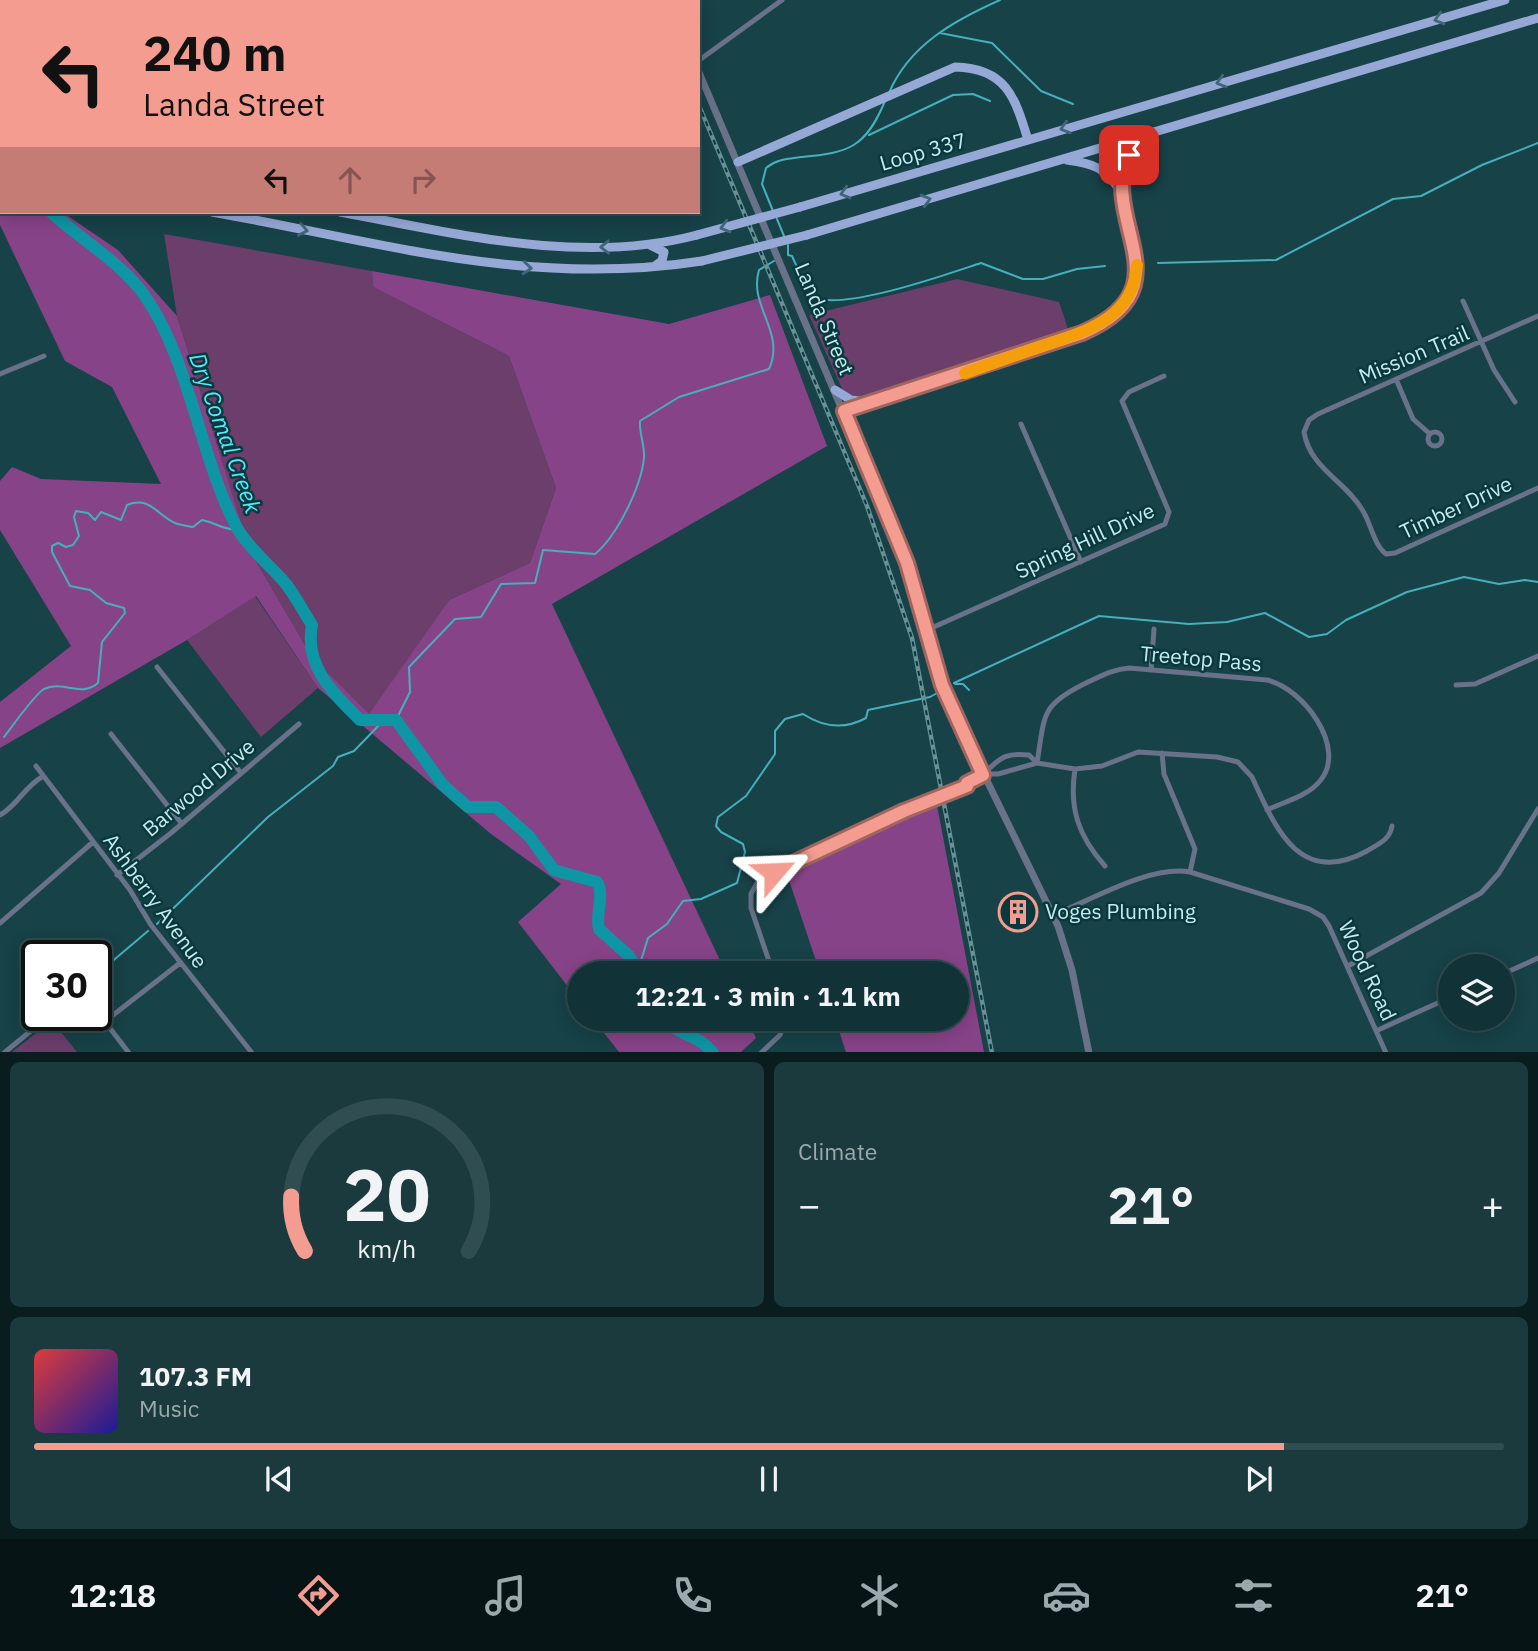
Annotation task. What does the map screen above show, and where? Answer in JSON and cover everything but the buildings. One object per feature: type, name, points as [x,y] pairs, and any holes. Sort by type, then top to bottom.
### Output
[{"type":"main road","name":"Loop 337","points":[[351,214],[481,238],[569,248],[645,244],[696,235],[800,207],[1505,0]]},
{"type":"main road","points":[[223,214],[502,266],[576,271],[643,269],[702,261],[807,235],[1538,19]]},
{"type":"main road","points":[[738,162],[955,66],[973,67],[991,74],[1007,87],[1018,107],[1028,140]]},
{"type":"main road","points":[[844,411],[1082,333],[1112,316],[1128,296],[1137,270],[1134,242],[1120,190],[1121,172],[1129,155],[1149,134]]},
{"type":"main road","points":[[1063,159],[1090,163],[1106,171],[1120,190]]},
{"type":"main road","points":[[643,269],[659,264],[664,256],[658,247],[645,244]]},
{"type":"main road","points":[[835,390],[850,400],[871,402]]},
{"type":"street","points":[[700,60],[782,0]]},
{"type":"street","name":"Landa Street","points":[[700,76],[907,563],[946,695],[1054,915],[1072,970],[1090,1052]]},
{"type":"street","points":[[1462,302],[1515,402]]},
{"type":"street","name":"Mission Trail","points":[[1386,554],[1379,548],[1357,501],[1315,460],[1305,438],[1305,425],[1318,414],[1538,316]]},
{"type":"street","points":[[0,374],[44,356]]},
{"type":"street","name":"Spring Hill Drive","points":[[927,630],[1165,524],[1169,519],[1169,512],[1122,401],[1129,392],[1164,376]]},
{"type":"street","points":[[1396,379],[1413,419],[1430,434]]},
{"type":"street","points":[[1021,424],[1081,562]]},
{"type":"street","name":"Timber Drive","points":[[1386,554],[1395,554],[1538,488]]},
{"type":"street","points":[[1151,670],[1154,629]]},
{"type":"street","points":[[1456,685],[1475,684],[1538,656]]},
{"type":"street","points":[[157,667],[241,773]]},
{"type":"street","name":"Treetop Pass","points":[[1037,763],[1045,715],[1057,699],[1115,670],[1151,670],[1267,680],[1288,687],[1304,701],[1328,746],[1326,771],[1310,790],[1267,810]]},
{"type":"street","name":"Barwood Drive","points":[[117,875],[182,824],[299,724]]},
{"type":"street","points":[[111,734],[182,824]]},
{"type":"street","points":[[769,961],[751,908],[751,894],[757,883],[786,865],[983,775],[1037,763],[1075,769],[1102,766],[1138,752],[1217,757],[1238,762],[1252,777],[1285,842],[1306,856],[1327,862],[1353,858],[1364,852],[1387,839],[1392,826]]},
{"type":"street","points":[[1054,915],[1158,873],[1173,870],[1190,872],[1195,849],[1164,774],[1162,753]]},
{"type":"street","points":[[1014,755],[1017,768]]},
{"type":"street","points":[[983,775],[995,760],[1014,755],[1029,755],[1037,763]]},
{"type":"street","name":"Ashberry Avenue","points":[[36,766],[180,963],[252,1052]]},
{"type":"street","points":[[1075,769],[1072,805],[1090,848],[1105,866]]},
{"type":"street","points":[[0,815],[19,802],[27,788],[42,777]]},
{"type":"street","points":[[1348,966],[1481,893],[1499,873],[1538,809]]},
{"type":"street","points":[[0,923],[93,842]]},
{"type":"street","name":"Wood Road","points":[[1190,872],[1314,911],[1329,926],[1386,1052]]},
{"type":"street","points":[[1515,969],[1538,958]]},
{"type":"street","points":[[129,1052],[109,1027],[108,1019],[180,963]]},
{"type":"street","points":[[1378,1030],[1438,1004]]},
{"type":"street","points":[[4,1052],[30,1031]]},
{"type":"street","points":[[761,1052],[781,1031]]},
{"type":"shaded area","points":[[0,214],[65,214],[118,250],[177,316],[250,551],[312,657],[369,714],[449,600],[530,563],[556,488],[509,356],[373,287],[372,271],[669,324],[770,295],[827,446],[552,604],[720,961],[567,961],[567,985],[518,922],[561,884],[491,834],[318,688],[256,596],[187,640],[0,748],[0,702],[71,646],[0,530],[0,481],[12,467],[41,479],[161,484],[112,387],[65,361],[0,225]]},
{"type":"shaded area","points":[[164,234],[372,271],[373,287],[509,356],[556,488],[530,563],[449,600],[369,715],[312,657],[250,551],[177,316]]},
{"type":"shaded area","points":[[957,279],[1059,302],[1069,332],[876,398],[860,399],[843,391],[809,315]]},
{"type":"shaded area","points":[[255,596],[318,688],[261,737],[187,640]]},
{"type":"shaded area","points":[[936,800],[967,961],[816,961],[786,871]]},
{"type":"shaded area","points":[[969,973],[984,1052],[846,1052],[839,1031],[969,1031]]},
{"type":"shaded area","points":[[39,1031],[60,1031],[77,1052],[12,1052]]},
{"type":"shaded area","points":[[602,1031],[753,1031],[756,1038],[741,1052],[619,1052]]},
{"type":"waterway","points":[[889,93],[908,61],[935,36],[966,16],[1000,0]]},
{"type":"waterway","points":[[940,33],[992,43],[1041,91],[1073,104]]},
{"type":"waterway","points":[[869,135],[953,95],[973,94],[990,101]]},
{"type":"waterway","points":[[773,211],[762,184],[766,168],[783,160],[832,153],[854,145],[871,129],[885,101]]},
{"type":"waterway","points":[[1158,263],[1276,260],[1393,199],[1421,196],[1482,165],[1538,143]]},
{"type":"waterway","name":"Dry Comal Creek","points":[[53,214],[113,262],[145,296],[173,350],[224,501],[242,536],[286,584],[312,625],[312,653],[331,689],[360,720],[396,720],[443,785],[468,807],[496,807],[529,836],[554,870],[597,882],[600,892],[599,929],[632,961]]},
{"type":"waterway","points":[[777,219],[784,236]]},
{"type":"waterway","points":[[788,245],[788,255],[792,256],[810,296],[824,300],[844,300],[894,290],[981,263],[1023,279],[1043,279],[1077,269],[1105,266]]},
{"type":"waterway","points":[[396,720],[410,692],[409,667],[455,619],[481,617],[501,584],[535,583],[543,550],[595,554],[612,535],[627,510],[642,470],[644,449],[640,421],[679,397],[769,369],[773,343],[758,295],[757,283],[759,270],[774,261]]},
{"type":"waterway","points":[[4,737],[44,689],[58,686],[85,689],[98,683],[102,642],[125,613],[124,608],[106,603],[90,590],[70,586],[52,552],[52,546],[58,543],[66,547],[73,545],[79,536],[74,517],[76,511],[88,513],[95,520],[101,512],[121,520],[127,505],[142,503],[175,523],[193,527],[202,520],[238,530]]},
{"type":"waterway","points":[[954,683],[1099,616],[1189,624],[1227,622],[1265,613],[1309,637],[1327,634],[1346,620],[1407,592],[1464,577],[1499,584],[1525,580],[1538,582]]},
{"type":"waterway","points":[[955,684],[963,684],[969,690]]},
{"type":"waterway","points":[[641,961],[648,938],[667,924],[683,901],[701,899],[737,883],[745,852],[743,844],[721,832],[716,826],[718,817],[746,796],[775,754],[775,731],[785,719],[803,714],[826,724],[850,724],[866,718],[868,710],[930,697],[939,692]]},
{"type":"waterway","points":[[157,924],[268,817],[333,766],[338,757],[354,751],[385,719]]},
{"type":"waterway","points":[[112,961],[148,931]]},
{"type":"waterway","name":"Dry Comal Creek","points":[[680,1031],[701,1042],[712,1052]]},
{"type":"railway","points":[[700,108],[867,506],[912,638],[992,1052]]},
{"type":"slow traffic","points":[[965,373],[1104,323],[1124,304],[1132,287],[1137,265]]},
{"type":"place","name":"Voges Plumbing","points":[[1018,912]]},
{"type":"route","points":[[774,872],[904,811],[967,786],[967,783],[983,775],[942,685],[907,563],[844,411],[1082,333],[1104,323],[1112,316],[1124,304],[1137,270],[1134,242],[1120,190],[1121,172],[1129,155]]}]
